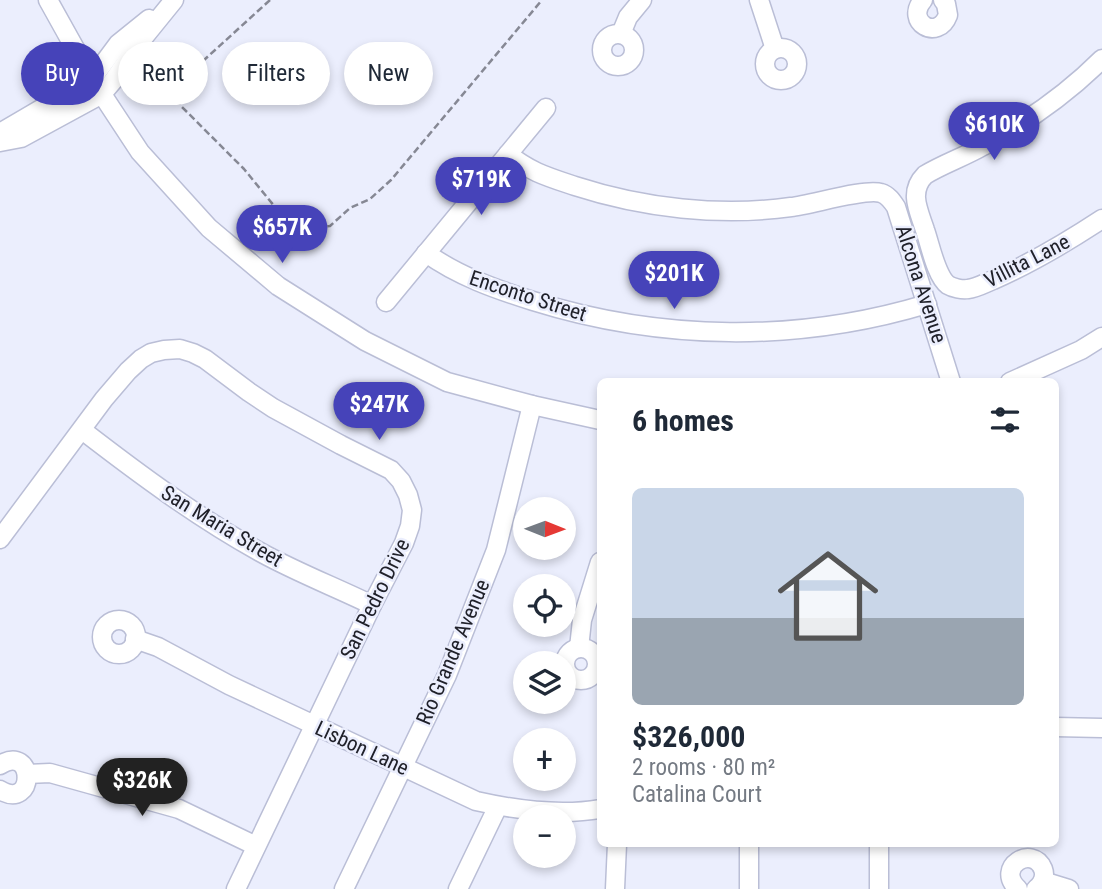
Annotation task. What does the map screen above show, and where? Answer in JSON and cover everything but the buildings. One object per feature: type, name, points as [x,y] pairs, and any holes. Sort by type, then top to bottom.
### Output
[{"type":"street","points":[[48,0],[72,42]]},
{"type":"street","points":[[174,0],[113,81],[97,86],[118,44],[174,0]]},
{"type":"street","points":[[621,34],[628,17],[642,0]]},
{"type":"street","points":[[759,0],[775,49]]},
{"type":"street","points":[[922,0],[917,9],[918,19],[924,26],[934,29],[943,24],[948,15],[943,0]]},
{"type":"street","name":"Villita Lane","points":[[1102,59],[1078,83],[1033,116],[981,148],[925,175],[918,182],[916,198],[937,270],[943,281],[949,286],[967,289],[1009,273],[1102,219]]},
{"type":"street","points":[[104,97],[139,152],[209,228],[278,286],[365,341],[447,382],[597,419]]},
{"type":"street","points":[[0,133],[58,105]]},
{"type":"street","points":[[0,142],[21,138],[69,105]]},
{"type":"street","points":[[386,302],[546,108]]},
{"type":"street","name":"Alcona Avenue","points":[[508,154],[535,173],[597,193],[664,207],[764,210],[790,208],[858,194],[881,193],[890,198],[896,207],[950,378]]},
{"type":"street","name":"Enconto Street","points":[[426,253],[461,274],[498,290],[548,306],[606,321],[680,331],[749,333],[804,329],[904,311],[927,304]]},
{"type":"street","points":[[1019,378],[1081,350],[1102,337]]},
{"type":"street","name":"San Pedro Drive","points":[[0,539],[120,380],[141,359],[164,350],[180,349],[205,359],[273,408],[391,470],[401,481],[412,510],[404,542],[236,889]]},
{"type":"street","name":"Rio Grande Avenue","points":[[344,889],[447,675],[496,550],[532,405]]},
{"type":"street","name":"San Maria Street","points":[[82,430],[170,496],[229,534],[289,567],[372,605]]},
{"type":"street","points":[[579,648],[582,620],[597,572]]},
{"type":"street","name":"Lisbon Lane","points":[[135,639],[158,647],[229,685],[477,801],[552,812],[597,809]]},
{"type":"street","points":[[1059,727],[1102,728]]},
{"type":"street","points":[[0,765],[8,761],[18,762],[23,765],[27,774],[26,785],[17,793],[0,790]]},
{"type":"street","points":[[27,774],[50,774],[179,809],[256,846]]},
{"type":"street","points":[[458,889],[498,806]]},
{"type":"street","points":[[615,889],[617,847]]},
{"type":"street","points":[[749,847],[749,889]]},
{"type":"street","points":[[879,847],[879,889]]},
{"type":"street","points":[[1018,889],[1010,874],[1014,864],[1023,858],[1034,859],[1041,866],[1044,876],[1039,885],[1069,889]]},
{"type":"path","points":[[270,0],[192,71],[180,86],[178,94],[180,105],[244,169],[293,229],[330,226],[350,208],[370,198],[391,180],[542,0]]}]
